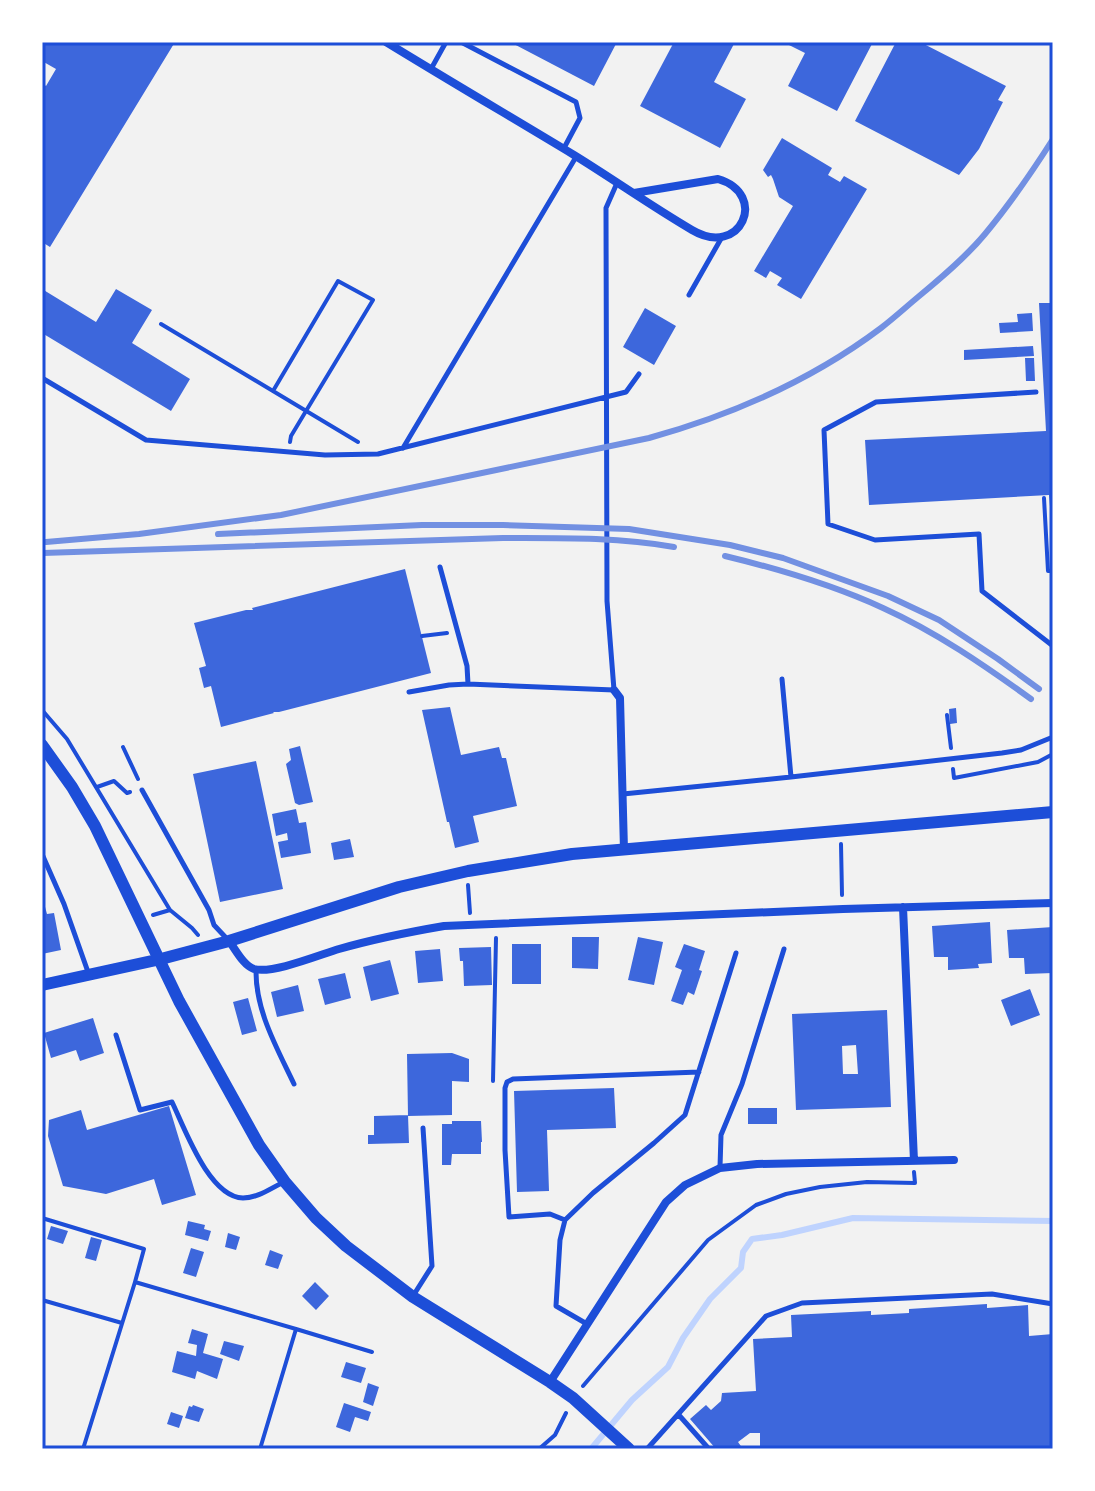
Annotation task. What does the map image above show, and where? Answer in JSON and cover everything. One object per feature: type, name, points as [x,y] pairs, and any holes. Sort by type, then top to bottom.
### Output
[{"type":"street","points":[[386,42],[699,234],[710,237],[733,234],[744,218],[744,197],[729,183],[718,179],[634,193]]},
{"type":"street","points":[[614,690],[620,698],[624,850]]},
{"type":"street","points":[[42,745],[95,826],[179,1001],[259,1145],[285,1182],[346,1246],[413,1297],[573,1398],[628,1447]]},
{"type":"street","points":[[42,985],[229,941],[399,887],[468,871],[544,858],[1053,812]]},
{"type":"street","points":[[229,941],[247,965],[256,969],[272,969],[339,949],[444,926],[1053,903]]},
{"type":"street","points":[[903,907],[914,1161]]},
{"type":"street","points":[[550,1382],[666,1202],[685,1185],[720,1168],[757,1164],[954,1160]]},
{"type":"lane","points":[[431,69],[446,42]]},
{"type":"lane","points":[[461,42],[576,102],[580,118],[563,149]]},
{"type":"lane","points":[[403,448],[576,156]]},
{"type":"lane","points":[[409,692],[468,684],[614,690],[607,601],[606,208],[617,183]]},
{"type":"lane","points":[[689,295],[722,237]]},
{"type":"lane","points":[[42,378],[146,440],[325,455],[378,454],[626,392],[639,374]]},
{"type":"lane","points":[[1036,392],[876,402],[824,430],[828,524],[875,540],[979,534],[982,591],[1053,646]]},
{"type":"lane","points":[[440,567],[467,666],[468,684]]},
{"type":"lane","points":[[782,679],[791,777]]},
{"type":"lane","points":[[622,794],[1021,750],[1053,737]]},
{"type":"lane","points":[[142,790],[209,910],[214,925],[229,941]]},
{"type":"lane","points":[[42,854],[64,904],[89,975]]},
{"type":"lane","points":[[720,1168],[721,1135],[742,1084],[784,949]]},
{"type":"lane","points":[[587,1324],[556,1306],[560,1240],[565,1220],[685,1115],[736,953]]},
{"type":"lane","points":[[256,969],[256,986],[268,1028],[294,1084]]},
{"type":"lane","points":[[116,1035],[140,1110],[172,1102],[203,1165],[222,1190],[233,1197],[247,1198],[285,1182]]},
{"type":"lane","points":[[565,1220],[550,1214],[509,1217],[505,1150],[507,1082],[513,1079],[699,1072]]},
{"type":"lane","points":[[413,1297],[432,1266],[423,1128]]},
{"type":"lane","points":[[647,1449],[766,1316],[802,1303],[992,1294],[1053,1304]]},
{"type":"lane","points":[[678,1414],[709,1449]]},
{"type":"path","points":[[273,391],[338,281],[373,300],[291,436],[288,452]]},
{"type":"path","points":[[161,324],[378,454]]},
{"type":"path","points":[[1044,498],[1048,571],[1053,571]]},
{"type":"path","points":[[422,636],[457,632]]},
{"type":"path","points":[[42,710],[67,739],[170,910],[192,928],[206,947]]},
{"type":"path","points":[[123,747],[142,790]]},
{"type":"path","points":[[97,787],[114,781],[127,793]]},
{"type":"path","points":[[841,851],[843,903]]},
{"type":"path","points":[[468,871],[470,925]]},
{"type":"path","points":[[493,1094],[496,924]]},
{"type":"path","points":[[539,1449],[555,1435],[573,1398],[708,1240],[756,1205],[786,1194],[867,1182],[915,1183],[914,1161]]},
{"type":"path","points":[[42,1218],[144,1249],[83,1449]]},
{"type":"path","points":[[135,1282],[372,1352]]},
{"type":"path","points":[[42,1300],[122,1323]]},
{"type":"path","points":[[260,1449],[296,1329]]},
{"type":"building","points":[[42,42],[175,42],[50,247],[42,242],[42,83],[46,86],[56,69],[42,61]]},
{"type":"building","points":[[510,42],[617,42],[594,86]]},
{"type":"building","points":[[674,42],[735,42],[714,82],[746,99],[720,148],[640,106]]},
{"type":"building","points":[[783,42],[873,42],[837,111],[788,86],[805,53]]},
{"type":"building","points":[[896,42],[920,42],[1006,86],[998,100],[1003,102],[979,149],[959,175],[855,121]]},
{"type":"building","points":[[782,138],[832,168],[828,175],[840,182],[844,176],[867,189],[801,299],[777,285],[782,278],[770,271],[766,278],[754,271],[793,206],[779,197],[771,175],[768,177],[763,170]]},
{"type":"building","points":[[42,289],[96,322],[116,289],[152,310],[132,343],[190,379],[171,411],[42,333]]},
{"type":"building","points":[[1039,303],[1053,303],[1053,518],[1049,495],[869,505],[865,440],[1046,431]]},
{"type":"building","points":[[645,308],[676,326],[654,365],[623,347]]},
{"type":"building","points":[[1032,313],[1033,331],[1000,333],[999,323],[1018,322],[1017,314]]},
{"type":"building","points":[[1033,346],[1034,356],[964,360],[964,350]]},
{"type":"building","points":[[1025,358],[1034,358],[1035,381],[1026,381]]},
{"type":"building","points":[[405,569],[431,673],[221,727],[211,686],[204,688],[199,668],[206,666],[194,623]]},
{"type":"building","points":[[450,707],[461,755],[499,747],[502,758],[506,758],[517,806],[473,816],[479,842],[455,848],[422,710]]},
{"type":"building","points":[[956,708],[957,723],[950,724],[949,709]]},
{"type":"building","points":[[300,746],[313,802],[299,805],[295,803],[286,764],[291,760],[289,749]]},
{"type":"building","points":[[256,761],[283,889],[220,902],[193,774]]},
{"type":"building","points":[[296,809],[299,823],[306,822],[311,853],[281,858],[278,842],[288,840],[287,833],[276,836],[272,814]]},
{"type":"building","points":[[350,839],[354,857],[334,860],[331,843]]},
{"type":"building","points":[[42,896],[47,914],[54,913],[61,950],[42,954]]},
{"type":"building","points":[[990,922],[992,963],[978,964],[979,968],[948,970],[948,957],[934,957],[932,926]]},
{"type":"building","points":[[1053,927],[1053,973],[1025,974],[1024,958],[1009,958],[1007,930]]},
{"type":"building","points":[[572,937],[599,937],[598,969],[572,968]]},
{"type":"building","points":[[638,937],[663,942],[654,985],[628,980]]},
{"type":"building","points":[[512,944],[541,944],[541,984],[512,984]]},
{"type":"building","points":[[684,944],[705,951],[694,995],[688,992],[683,1005],[671,1001],[682,970],[675,967]]},
{"type":"building","points":[[491,947],[492,985],[464,986],[459,948]]},
{"type":"building","points":[[440,949],[443,981],[418,983],[415,951]]},
{"type":"building","points":[[390,960],[399,994],[371,1001],[363,967]]},
{"type":"building","points":[[345,973],[351,998],[325,1005],[318,979]]},
{"type":"building","points":[[298,985],[304,1011],[277,1017],[271,992]]},
{"type":"building","points":[[1030,989],[1040,1015],[1011,1026],[1001,1000]]},
{"type":"building","points":[[248,998],[257,1031],[242,1035],[233,1002]]},
{"type":"building","points":[[887,1010],[891,1107],[796,1110],[792,1014]],"holes":[[[856,1045],[858,1074],[843,1074],[842,1046]]]},
{"type":"building","points":[[93,1018],[104,1053],[80,1061],[76,1050],[51,1058],[44,1033]]},
{"type":"building","points":[[452,1053],[469,1059],[469,1082],[452,1081],[452,1115],[408,1116],[407,1054]]},
{"type":"building","points":[[614,1088],[616,1128],[547,1130],[549,1191],[517,1192],[514,1091]]},
{"type":"building","points":[[169,1106],[196,1195],[162,1205],[154,1179],[106,1194],[63,1186],[48,1136],[49,1120],[81,1110],[87,1130]]},
{"type":"building","points":[[748,1108],[777,1108],[777,1124],[748,1124]]},
{"type":"building","points":[[408,1115],[409,1143],[368,1144],[368,1135],[374,1135],[374,1116]]},
{"type":"building","points":[[452,1121],[481,1121],[481,1154],[452,1154],[451,1165],[442,1165],[442,1124],[452,1124]]},
{"type":"building","points":[[188,1221],[205,1225],[204,1229],[211,1231],[208,1241],[185,1235]]},
{"type":"building","points":[[51,1226],[68,1231],[63,1244],[47,1239]]},
{"type":"building","points":[[228,1233],[240,1237],[236,1250],[225,1247]]},
{"type":"building","points":[[91,1237],[102,1240],[96,1261],[85,1258]]},
{"type":"building","points":[[191,1248],[204,1252],[196,1277],[183,1273]]},
{"type":"building","points":[[270,1250],[283,1255],[278,1269],[265,1265]]},
{"type":"building","points":[[315,1282],[329,1296],[316,1310],[302,1296]]},
{"type":"building","points":[[987,1304],[987,1308],[1028,1305],[1029,1336],[1053,1334],[1053,1449],[760,1449],[760,1433],[750,1433],[738,1442],[743,1449],[716,1449],[690,1419],[706,1405],[711,1410],[721,1401],[722,1393],[756,1391],[753,1339],[792,1337],[791,1315],[871,1311],[871,1315],[909,1313],[909,1309]]},
{"type":"building","points":[[192,1329],[208,1334],[203,1353],[223,1359],[217,1379],[197,1371],[195,1379],[172,1372],[177,1351],[196,1356],[197,1345],[188,1343]]},
{"type":"building","points":[[224,1341],[244,1346],[239,1361],[220,1354]]},
{"type":"building","points":[[346,1362],[366,1368],[361,1383],[341,1377]]},
{"type":"building","points":[[368,1383],[379,1387],[373,1406],[363,1402]]},
{"type":"building","points":[[344,1403],[371,1412],[368,1421],[355,1417],[350,1432],[336,1427]]},
{"type":"building","points":[[189,1406],[204,1409],[199,1422],[185,1418]]},
{"type":"building","points":[[171,1412],[183,1416],[179,1428],[167,1424]]},
{"type":"waterway","points":[[591,1449],[632,1400],[668,1367],[683,1338],[710,1299],[741,1268],[743,1252],[752,1239],[853,1218],[1053,1221]]},
{"type":"railway","points":[[46,542],[139,534],[281,515],[649,438],[741,407],[799,380],[855,347],[936,282],[985,234],[1053,139]]},
{"type":"railway","points":[[218,534],[422,525],[503,525],[629,529],[730,545],[783,558],[888,596],[939,620],[1039,689]]},
{"type":"railway","points":[[43,553],[503,538],[610,540],[674,547]]},
{"type":"railway","points":[[725,556],[806,578],[883,608],[959,650],[1031,699]]}]
